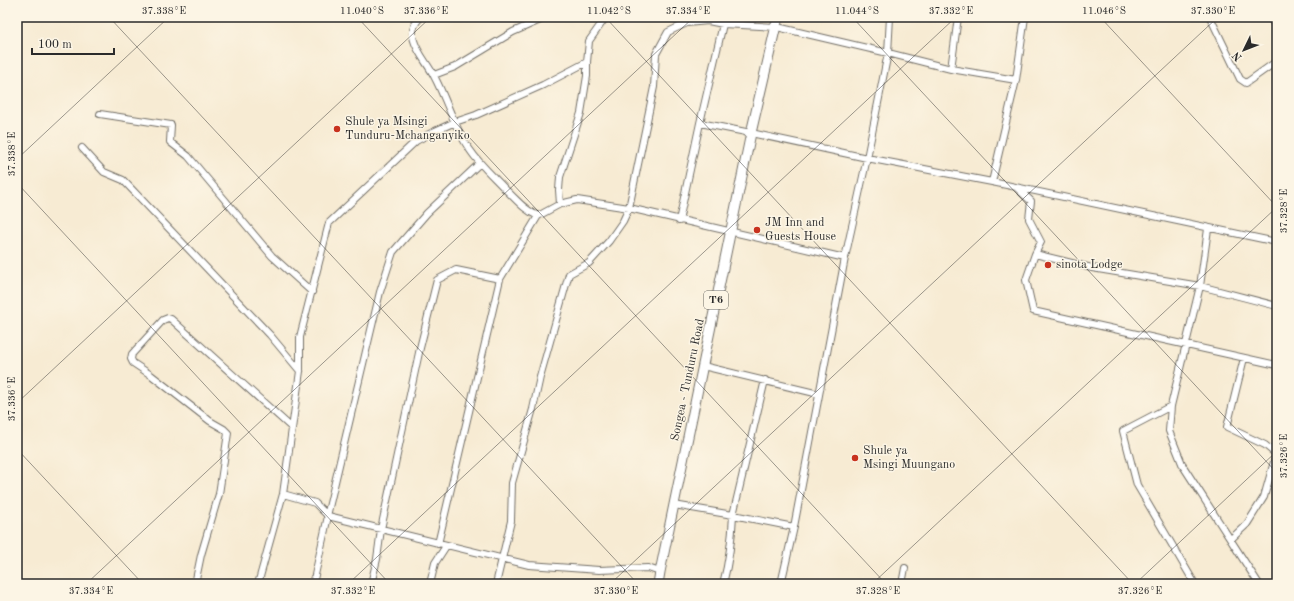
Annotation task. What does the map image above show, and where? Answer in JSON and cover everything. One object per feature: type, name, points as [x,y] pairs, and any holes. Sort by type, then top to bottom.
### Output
[{"type":"highway","name":"Songea - Tunduru Road","points":[[658,584],[751,132],[777,27],[778,17]]},
{"type":"street","points":[[421,17],[415,22],[412,29],[414,42],[434,75],[455,122],[470,150],[521,205],[529,212],[538,216]]},
{"type":"street","points":[[434,75],[455,67],[513,32],[547,17]]},
{"type":"street","points":[[560,204],[560,178],[581,113],[587,76],[589,41],[606,17]]},
{"type":"street","points":[[679,221],[723,24],[723,17]]},
{"type":"street","points":[[781,584],[794,527],[845,258],[888,52],[890,17]]},
{"type":"street","points":[[951,69],[958,17]]},
{"type":"street","points":[[992,182],[1016,80],[1025,17]]},
{"type":"street","points":[[1210,17],[1240,79],[1246,83],[1277,61]]},
{"type":"street","points":[[1270,17],[1277,29]]},
{"type":"street","points":[[496,584],[511,521],[512,483],[569,274],[589,263],[609,241],[623,221],[629,208],[654,87],[656,54],[668,32],[687,23],[708,21],[723,24],[777,27],[888,52],[951,69],[1016,80]]},
{"type":"street","points":[[258,584],[284,494],[300,371],[300,338],[329,223],[416,141],[455,122],[476,115],[543,85],[587,62]]},
{"type":"street","points":[[100,114],[171,125],[170,142],[188,156],[272,256],[312,292]]},
{"type":"street","points":[[700,123],[751,132],[867,158],[992,182],[1277,242]]},
{"type":"street","points":[[82,148],[104,172],[123,180],[270,335],[300,371]]},
{"type":"street","points":[[313,584],[380,292],[393,252],[426,213],[480,162]]},
{"type":"street","points":[[1017,188],[1031,201],[1029,218],[1041,242],[1026,280],[1033,311],[1277,365]]},
{"type":"street","points":[[438,544],[500,279],[538,216],[560,204],[577,200],[629,208],[679,221],[845,258]]},
{"type":"street","points":[[1208,228],[1200,286],[1170,406],[1169,431],[1183,466],[1259,584]]},
{"type":"street","points":[[1035,254],[1092,268],[1200,286],[1277,306]]},
{"type":"street","points":[[372,584],[381,529],[420,348],[437,280],[456,270],[500,279]]},
{"type":"street","points":[[195,584],[201,555],[219,494],[228,433],[133,363],[131,360],[132,354],[163,320],[168,318],[171,319],[292,428]]},
{"type":"street","points":[[1231,539],[1247,524],[1264,497],[1277,454],[1265,444],[1226,427],[1244,358]]},
{"type":"street","points":[[703,366],[819,394]]},
{"type":"street","points":[[723,584],[730,551],[733,515],[764,380]]},
{"type":"street","points":[[1170,406],[1123,431],[1137,485],[1195,584]]},
{"type":"street","points":[[284,494],[316,503],[328,516],[529,565],[599,570],[648,568],[660,572]]},
{"type":"street","points":[[674,505],[794,527]]},
{"type":"street","points":[[430,584],[435,563],[446,546]]},
{"type":"street","points":[[902,584],[905,568]]},
{"type":"place","name":"Shule ya Msingi Tunduru-Mchanganyiko","points":[[337,129]]},
{"type":"place","name":"JM Inn and Guests House","points":[[757,230]]},
{"type":"place","name":"sinota Lodge","points":[[1048,265]]},
{"type":"place","name":"Shule ya Msingi Muungano","points":[[855,458]]}]
